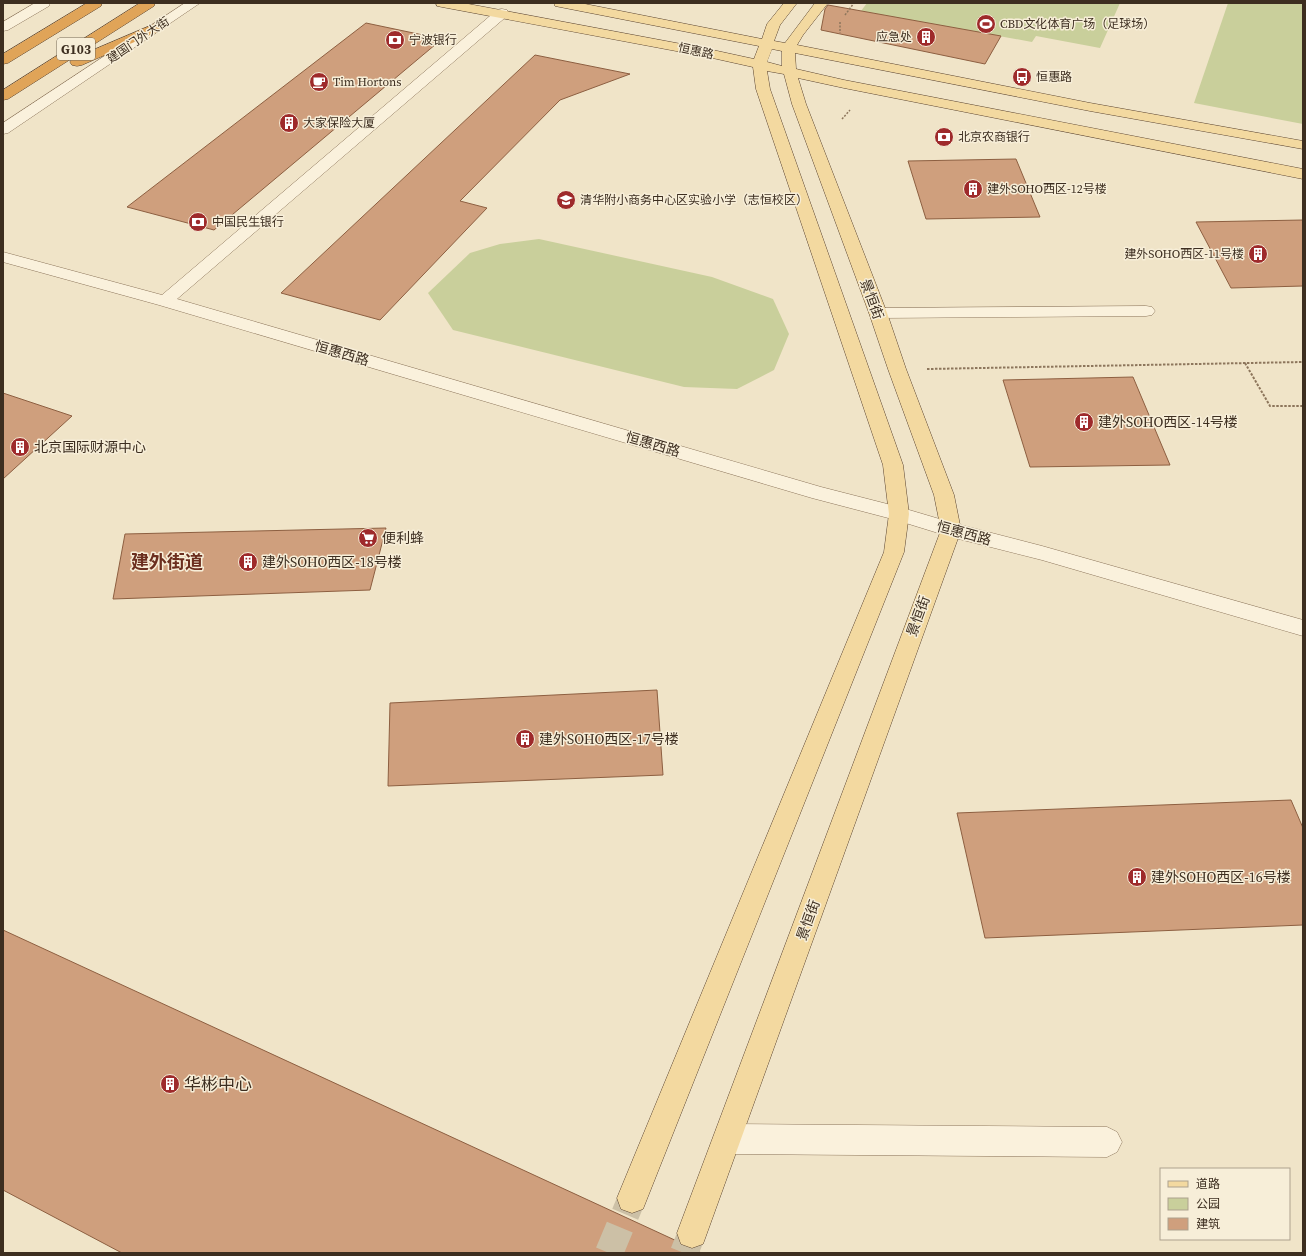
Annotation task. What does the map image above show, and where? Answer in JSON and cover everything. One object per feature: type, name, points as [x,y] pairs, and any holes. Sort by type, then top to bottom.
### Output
[{"type":"highway","name":"G103","points":[[3,60],[96,3]]},
{"type":"highway","name":"建国门外大街","points":[[7,93],[149,3]]},
{"type":"highway","points":[[7,93],[159,26]]},
{"type":"main road","name":"恒惠路","points":[[442,3],[502,13],[708,53],[844,84],[1303,174]]},
{"type":"main road","points":[[632,1198],[894,552],[899,514],[892,465],[763,89],[759,65],[766,43],[774,24],[791,3]]},
{"type":"main road","points":[[789,48],[801,29],[822,3]]},
{"type":"main road","name":"恒惠路","points":[[569,4],[1090,107],[1303,145]]},
{"type":"main road","name":"景恒街","points":[[692,1233],[728,1139],[951,530],[944,495],[897,369],[878,313],[799,104],[790,72],[789,48]]},
{"type":"street","points":[[3,27],[44,3]]},
{"type":"street","name":"建国门外大街","points":[[3,130],[194,3]]},
{"type":"street","points":[[165,301],[502,13]]},
{"type":"street","name":"恒惠西路","points":[[3,257],[165,301],[819,493],[899,514],[951,530],[1042,553],[1303,628]]},
{"type":"street","points":[[878,313],[1146,311]]},
{"type":"street","points":[[728,1139],[1107,1142]]},
{"type":"path","points":[[897,369],[1303,362]]},
{"type":"path","points":[[1245,363],[1270,406],[1303,406]]},
{"type":"green space","name":"CBD文化体育广场（足球场）","points":[[867,3],[1120,3],[1100,48],[1036,36],[1032,42],[861,11]]},
{"type":"green space","points":[[1228,3],[1303,3],[1303,124],[1194,103]]},
{"type":"green space","points":[[539,239],[712,277],[773,299],[789,334],[774,370],[737,389],[684,387],[453,330],[428,293],[470,253],[500,244]]},
{"type":"building","name":"应急处","points":[[828,5],[1001,36],[985,64],[821,30],[825,9]]},
{"type":"building","name":"大家保险大厦","points":[[366,23],[442,39],[214,230],[127,207]]},
{"type":"building","points":[[535,55],[630,74],[560,100],[460,201],[487,208],[380,320],[281,293]]},
{"type":"building","name":"建外SOHO西区-12号楼","points":[[1016,159],[1040,217],[926,219],[908,161]]},
{"type":"building","name":"建外SOHO西区-11号楼","points":[[1303,220],[1303,286],[1231,288],[1196,222]]},
{"type":"building","name":"建外SOHO西区-14号楼","points":[[1133,377],[1170,465],[1030,467],[1003,380]]},
{"type":"building","name":"北京国际财源中心","points":[[3,393],[72,416],[3,479]]},
{"type":"building","name":"建外SOHO西区-18号楼","points":[[386,528],[370,590],[113,599],[125,534]]},
{"type":"building","name":"建外SOHO西区-17号楼","points":[[657,690],[663,775],[388,786],[390,703]]},
{"type":"building","name":"建外SOHO西区-16号楼","points":[[1291,800],[1303,828],[1303,925],[985,938],[957,813]]},
{"type":"building","name":"华彬中心","points":[[3,930],[679,1242],[680,1245],[702,1253],[122,1253],[3,1190]]},
{"type":"tunnel","points":[[609,1253],[632,1198]]},
{"type":"tunnel","points":[[684,1253],[692,1233]]},
{"type":"place","name":"CBD文化体育广场（足球场）","points":[[986,24]]},
{"type":"place","name":"应急处","points":[[926,37]]},
{"type":"place","name":"宁波银行","points":[[395,40]]},
{"type":"place","name":"恒惠路","points":[[1022,77]]},
{"type":"place","name":"Tim Hortons","points":[[319,82]]},
{"type":"place","name":"大家保险大厦","points":[[289,123]]},
{"type":"place","name":"北京农商银行","points":[[944,137]]},
{"type":"place","name":"建外SOHO西区-12号楼","points":[[973,189]]},
{"type":"place","name":"清华附小商务中心区实验小学（志恒校区）","points":[[566,200]]},
{"type":"place","name":"中国民生银行","points":[[198,222]]},
{"type":"place","name":"建外SOHO西区-11号楼","points":[[1258,254]]},
{"type":"place","name":"建外SOHO西区-14号楼","points":[[1084,422]]},
{"type":"place","name":"北京国际财源中心","points":[[20,447]]},
{"type":"place","name":"便利蜂","points":[[368,538]]},
{"type":"place","name":"建外SOHO西区-18号楼","points":[[248,562]]},
{"type":"place","name":"建外SOHO西区-17号楼","points":[[525,739]]},
{"type":"place","name":"建外SOHO西区-16号楼","points":[[1137,877]]},
{"type":"place","name":"华彬中心","points":[[170,1084]]},
{"type":"district","name":"建外街道","points":[[167,562]]}]
